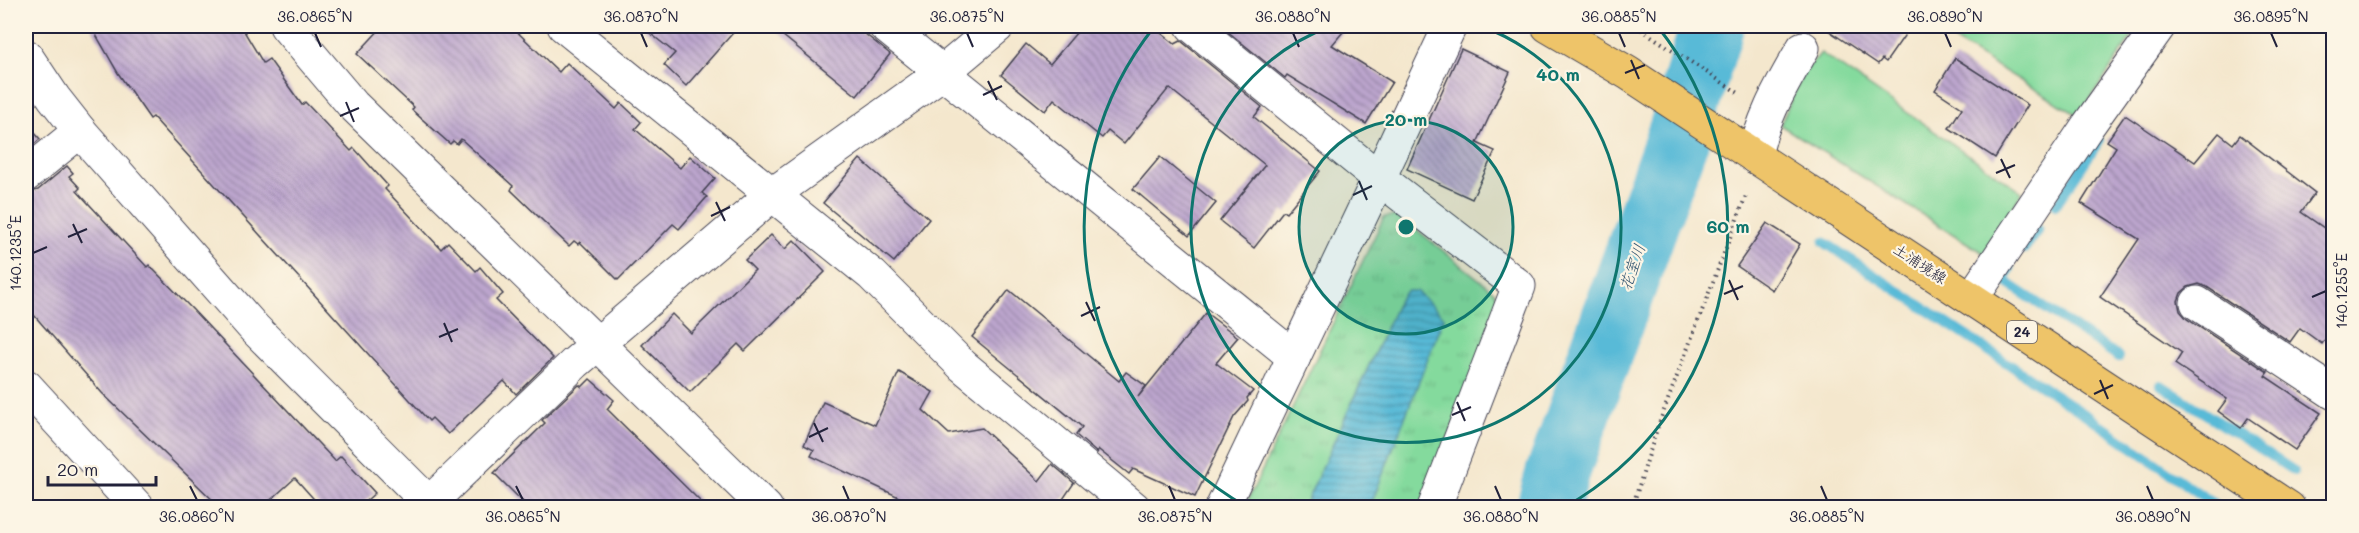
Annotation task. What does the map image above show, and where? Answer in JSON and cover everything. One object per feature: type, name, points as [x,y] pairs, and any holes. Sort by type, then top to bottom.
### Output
[{"type":"main road","name":"土浦境線","points":[[1548,26],[1628,73],[2289,507]]},
{"type":"street","points":[[286,26],[320,69],[360,112],[766,507]]},
{"type":"street","points":[[564,26],[872,275],[963,366],[1134,507]]},
{"type":"street","points":[[885,26],[1294,357]]},
{"type":"street","points":[[26,56],[54,98],[80,131],[254,328],[429,506],[599,343],[773,194],[942,73],[998,26]]},
{"type":"street","points":[[1192,26],[1379,178],[1519,286],[1434,507]]},
{"type":"street","points":[[1222,507],[1450,26]]},
{"type":"street","points":[[1972,298],[2087,127],[2159,26]]},
{"type":"street","points":[[1746,152],[1759,136],[1768,111],[1803,48]]},
{"type":"street","points":[[26,175],[80,131]]},
{"type":"street","points":[[2197,303],[2334,393]]},
{"type":"street","points":[[26,386],[138,507]]},
{"type":"path","points":[[1635,26],[1746,98]]},
{"type":"path","points":[[1632,507],[1658,426],[1751,182],[1746,152]]},
{"type":"green space","points":[[1930,26],[2139,26],[2079,116]]},
{"type":"green space","points":[[1821,53],[2022,192],[1986,255],[1780,125],[1803,73]]},
{"type":"green space","points":[[1398,215],[1495,292],[1500,308],[1422,507],[1244,508],[1384,217]]},
{"type":"water","points":[[1700,26],[1725,26],[1717,48],[1669,128]]},
{"type":"water","points":[[1669,128],[1561,507],[1535,508],[1545,472]]},
{"type":"water","points":[[1406,291],[1416,291],[1444,317],[1370,507],[1304,507],[1399,300]]},
{"type":"pier","points":[[1689,48],[1712,63],[1672,129],[1666,125]]},
{"type":"building","points":[[91,26],[241,26],[263,63],[269,59],[302,105],[305,102],[351,151],[354,148],[388,186],[385,189],[441,249],[448,242],[476,271],[480,267],[503,294],[496,300],[553,358],[516,394],[504,381],[448,434],[432,418],[429,421],[153,117],[150,119],[118,73]]},
{"type":"building","points":[[383,26],[511,26],[559,72],[567,63],[616,109],[621,103],[641,122],[635,129],[680,168],[690,156],[715,178],[702,193],[707,197],[679,229],[673,224],[618,280],[580,242],[578,244],[574,241],[569,246],[511,190],[513,186],[461,139],[457,144],[453,141],[450,144],[412,110],[414,107],[357,54]]},
{"type":"building","points":[[641,26],[739,26],[686,86],[664,65],[675,53]]},
{"type":"building","points":[[771,26],[855,26],[890,54],[857,96]]},
{"type":"building","points":[[1082,26],[1152,26],[1175,44],[1181,41],[1262,107],[1254,117],[1320,171],[1286,213],[1283,211],[1254,248],[1220,221],[1265,165],[1169,88],[1124,144],[1108,131],[1102,138],[1054,99],[1045,111],[1001,75],[1026,44],[1050,64]]},
{"type":"building","points":[[1221,26],[1348,26],[1332,45],[1392,82],[1366,124],[1287,75],[1285,78]]},
{"type":"building","points":[[1822,26],[1911,26],[1886,62],[1882,59],[1878,64]]},
{"type":"building","points":[[1461,49],[1510,72],[1477,143],[1495,151],[1472,199],[1407,169]]},
{"type":"building","points":[[1955,58],[2028,105],[1995,158],[1949,128],[1962,108],[1935,90]]},
{"type":"building","points":[[2125,115],[2195,162],[2219,133],[2233,144],[2240,135],[2315,193],[2301,212],[2334,235],[2334,326],[2322,344],[2300,328],[2290,342],[2199,284],[2188,287],[2181,293],[2178,301],[2180,311],[2187,319],[2268,372],[2265,376],[2321,413],[2295,450],[2248,418],[2241,428],[2218,411],[2227,399],[2175,364],[2182,353],[2100,297],[2139,239],[2081,203],[2116,147],[2107,141]]},
{"type":"building","points":[[26,123],[40,139],[26,151]]},
{"type":"building","points":[[1160,157],[1216,203],[1189,236],[1133,189]]},
{"type":"building","points":[[860,159],[929,219],[894,262],[823,203]]},
{"type":"building","points":[[67,166],[73,173],[69,176],[80,188],[77,191],[147,267],[149,265],[193,310],[335,461],[341,456],[375,493],[359,507],[321,507],[295,478],[263,507],[220,507],[102,393],[26,306],[26,193],[38,190]]},
{"type":"building","points":[[1767,223],[1800,244],[1772,290],[1737,266]]},
{"type":"building","points":[[771,235],[785,249],[794,240],[825,272],[745,351],[738,344],[690,392],[642,345],[672,314],[691,333],[755,270],[745,260]]},
{"type":"building","points":[[1009,290],[1119,381],[1126,372],[1146,386],[1138,397],[1206,313],[1238,337],[1216,363],[1253,391],[1247,398],[1248,401],[1234,417],[1195,497],[1133,469],[1129,474],[1099,450],[1097,453],[1076,435],[1082,427],[972,337]]},
{"type":"building","points":[[899,372],[933,392],[923,410],[949,434],[982,428],[1039,481],[1052,464],[1074,483],[1061,502],[1067,507],[890,507],[899,497],[811,456],[814,450],[804,445],[823,402],[875,425]]},
{"type":"building","points":[[590,379],[614,400],[607,409],[706,507],[528,507],[494,473],[545,423],[542,420],[579,385],[582,387]]},
{"type":"waterway","name":"花室川","points":[[1548,508],[1557,475],[1680,131],[1712,26]]},
{"type":"waterway","points":[[2056,205],[2099,141]]},
{"type":"waterway","points":[[2024,249],[2038,230]]},
{"type":"waterway","points":[[1824,242],[2092,419],[2220,508]]},
{"type":"waterway","points":[[2010,269],[2003,280],[2119,357]]},
{"type":"waterway","points":[[2161,385],[2294,471]]}]
